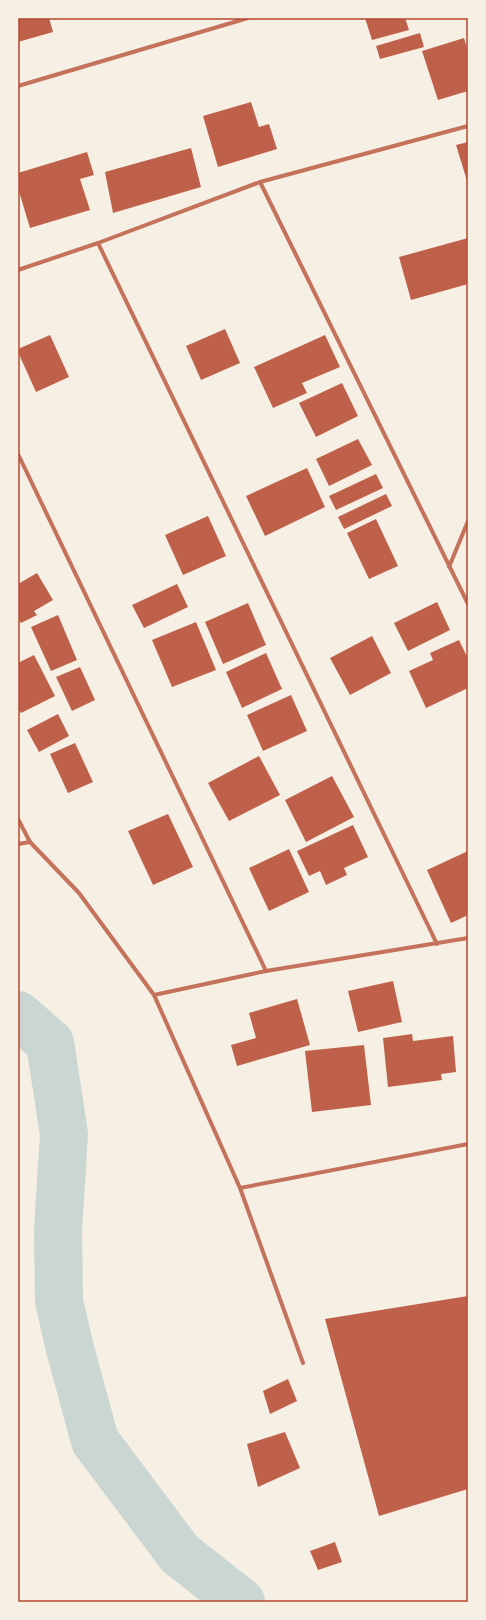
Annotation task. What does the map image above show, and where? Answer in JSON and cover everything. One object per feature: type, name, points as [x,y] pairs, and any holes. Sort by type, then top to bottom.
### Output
[{"type":"street","points":[[18,86],[248,18]]},
{"type":"street","points":[[18,270],[98,243],[260,182],[468,126]]},
{"type":"street","points":[[260,182],[468,604]]},
{"type":"street","points":[[98,243],[437,944]]},
{"type":"street","points":[[18,454],[266,971]]},
{"type":"street","points":[[449,566],[468,521]]},
{"type":"street","points":[[18,819],[30,842],[79,893],[154,995],[240,1188],[303,1363]]},
{"type":"street","points":[[18,844],[30,842]]},
{"type":"street","points":[[154,995],[266,971],[468,938]]},
{"type":"street","points":[[240,1188],[468,1144]]},
{"type":"building","points":[[18,18],[49,18],[53,32],[18,42]]},
{"type":"building","points":[[365,18],[405,18],[409,30],[372,40]]},
{"type":"building","points":[[420,33],[424,47],[380,59],[376,46]]},
{"type":"building","points":[[464,38],[468,52],[468,91],[438,100],[422,51]]},
{"type":"building","points":[[251,102],[259,127],[269,124],[277,149],[218,167],[203,116]]},
{"type":"building","points":[[468,142],[468,184],[456,145]]},
{"type":"building","points":[[191,148],[201,187],[113,213],[105,172]]},
{"type":"building","points":[[87,152],[94,175],[80,179],[90,210],[30,228],[18,188],[18,173]]},
{"type":"building","points":[[468,238],[468,284],[411,300],[399,257]]},
{"type":"building","points":[[225,329],[240,363],[201,380],[186,346]]},
{"type":"building","points":[[50,335],[69,377],[36,392],[18,349]]},
{"type":"building","points":[[325,335],[340,367],[302,383],[307,393],[273,408],[254,367]]},
{"type":"building","points":[[342,383],[358,416],[316,437],[299,403]]},
{"type":"building","points":[[358,439],[372,465],[329,486],[316,459]]},
{"type":"building","points":[[307,468],[325,507],[265,536],[246,496]]},
{"type":"building","points":[[376,474],[383,488],[336,510],[329,496]]},
{"type":"building","points":[[386,494],[392,506],[344,529],[338,517]]},
{"type":"building","points":[[208,516],[226,556],[183,575],[165,535]]},
{"type":"building","points":[[376,519],[398,566],[369,579],[347,533]]},
{"type":"building","points":[[37,573],[53,600],[34,611],[37,615],[21,623],[18,618],[18,584]]},
{"type":"building","points":[[177,584],[188,607],[144,628],[132,605]]},
{"type":"building","points":[[437,602],[450,630],[408,651],[394,623]]},
{"type":"building","points":[[248,603],[266,645],[223,664],[205,622]]},
{"type":"building","points":[[58,615],[77,660],[51,671],[31,627]]},
{"type":"building","points":[[196,622],[216,670],[172,687],[152,640]]},
{"type":"building","points":[[372,636],[391,673],[350,695],[330,658]]},
{"type":"building","points":[[459,640],[468,659],[468,688],[426,708],[409,671],[433,660],[430,653]]},
{"type":"building","points":[[266,653],[282,689],[242,708],[226,672]]},
{"type":"building","points":[[34,655],[55,696],[21,713],[18,708],[18,663]]},
{"type":"building","points":[[80,667],[95,700],[72,711],[56,677]]},
{"type":"building","points":[[291,695],[307,731],[263,751],[247,715]]},
{"type":"building","points":[[58,714],[69,736],[39,752],[27,730]]},
{"type":"building","points":[[75,743],[93,782],[68,793],[50,754]]},
{"type":"building","points":[[259,756],[280,795],[229,821],[208,783]]},
{"type":"building","points":[[332,776],[354,817],[306,842],[285,800]]},
{"type":"building","points":[[168,814],[193,867],[153,885],[128,831]]},
{"type":"building","points":[[353,825],[368,857],[344,868],[347,875],[326,885],[320,871],[309,876],[297,851]]},
{"type":"building","points":[[289,849],[309,892],[269,911],[249,868]]},
{"type":"building","points":[[468,851],[468,915],[451,923],[427,870]]},
{"type":"building","points":[[393,981],[402,1022],[358,1032],[348,991]]},
{"type":"building","points":[[297,999],[310,1045],[237,1066],[231,1045],[256,1038],[249,1013]]},
{"type":"building","points":[[412,1034],[413,1041],[453,1036],[456,1072],[441,1074],[442,1080],[388,1087],[383,1038]]},
{"type":"building","points":[[364,1045],[371,1105],[312,1112],[305,1051]]},
{"type":"building","points":[[468,1296],[468,1489],[379,1516],[325,1319]]},
{"type":"building","points":[[288,1379],[297,1401],[270,1414],[263,1391]]},
{"type":"building","points":[[285,1432],[300,1468],[258,1487],[247,1444]]},
{"type":"building","points":[[335,1542],[342,1562],[318,1570],[310,1551]]},
{"type":"waterway","points":[[18,1015],[50,1043],[64,1134],[58,1230],[59,1301],[69,1345],[95,1441],[180,1554],[241,1602]]}]
